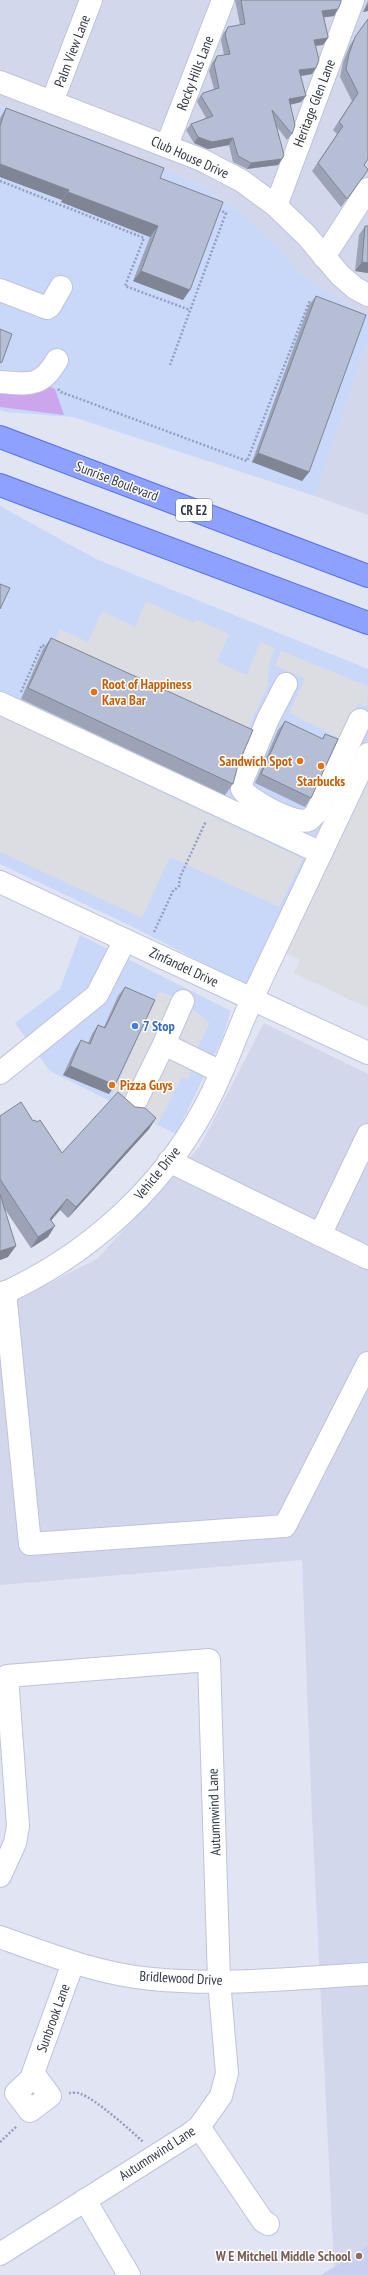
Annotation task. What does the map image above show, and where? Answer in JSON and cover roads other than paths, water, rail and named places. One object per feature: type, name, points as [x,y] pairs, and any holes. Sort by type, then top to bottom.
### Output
[{"type":"main road","name":"Sunrise Boulevard","points":[[0,437],[368,576]]},
{"type":"main road","points":[[0,485],[368,623]]},
{"type":"street","name":"Palm View Lane","points":[[52,102],[91,0]]},
{"type":"street","name":"Rocky Hills Lane","points":[[167,145],[223,0]]},
{"type":"street","name":"Heritage Glen Lane","points":[[276,206],[353,0]]},
{"type":"street","name":"Club House Drive","points":[[0,82],[167,145],[202,160],[242,181],[276,206],[306,235],[340,275],[355,288],[368,295]]},
{"type":"street","points":[[324,257],[368,189]]},
{"type":"street","points":[[0,290],[47,308],[50,306],[61,287]]},
{"type":"street","points":[[0,382],[30,384],[52,368]]},
{"type":"street","points":[[286,684],[268,719],[242,780],[242,789],[250,799],[289,818],[300,821],[309,820],[316,813],[360,720]]},
{"type":"street","points":[[9,700],[196,795],[321,853]]},
{"type":"street","name":"Vehicle Drive","points":[[2,1293],[54,1266],[91,1240],[125,1211],[169,1161],[198,1118],[221,1072],[252,998],[368,754]]},
{"type":"street","name":"Zinfandel Drive","points":[[0,882],[368,1053]]},
{"type":"street","points":[[0,1073],[97,995],[126,940]]},
{"type":"street","points":[[133,1107],[183,1001]]},
{"type":"street","points":[[164,1044],[221,1072]]},
{"type":"street","points":[[320,1235],[368,1135]]},
{"type":"street","points":[[169,1161],[368,1258]]},
{"type":"street","points":[[2,1293],[30,1544],[285,1526],[368,1363]]},
{"type":"street","name":"Autumnwind Lane","points":[[0,1876],[15,1843],[18,1826],[7,1676],[209,1660],[219,1981],[226,2073],[221,2096],[199,2127],[0,2254]]},
{"type":"street","name":"Bridlewood Drive","points":[[0,1937],[73,1963],[151,1979],[219,1981],[368,1974]]},
{"type":"street","name":"Sunbrook Lane","points":[[33,2073],[50,2096],[30,2112],[16,2092],[31,2080],[33,2073],[73,1963]]},
{"type":"street","points":[[199,2127],[263,2221],[268,2224]]},
{"type":"street","points":[[85,2200],[129,2275]]},
{"type":"place","name":"Root of Happiness Kava Bar","points":[[94,692]]},
{"type":"place","name":"Sandwich Spot","points":[[300,761]]},
{"type":"place","name":"Starbucks","points":[[321,766]]},
{"type":"place","name":"7 Stop","points":[[135,1026]]},
{"type":"place","name":"Pizza Guys","points":[[112,1085]]},
{"type":"place","name":"W E Mitchell Middle School","points":[[359,2256]]}]
